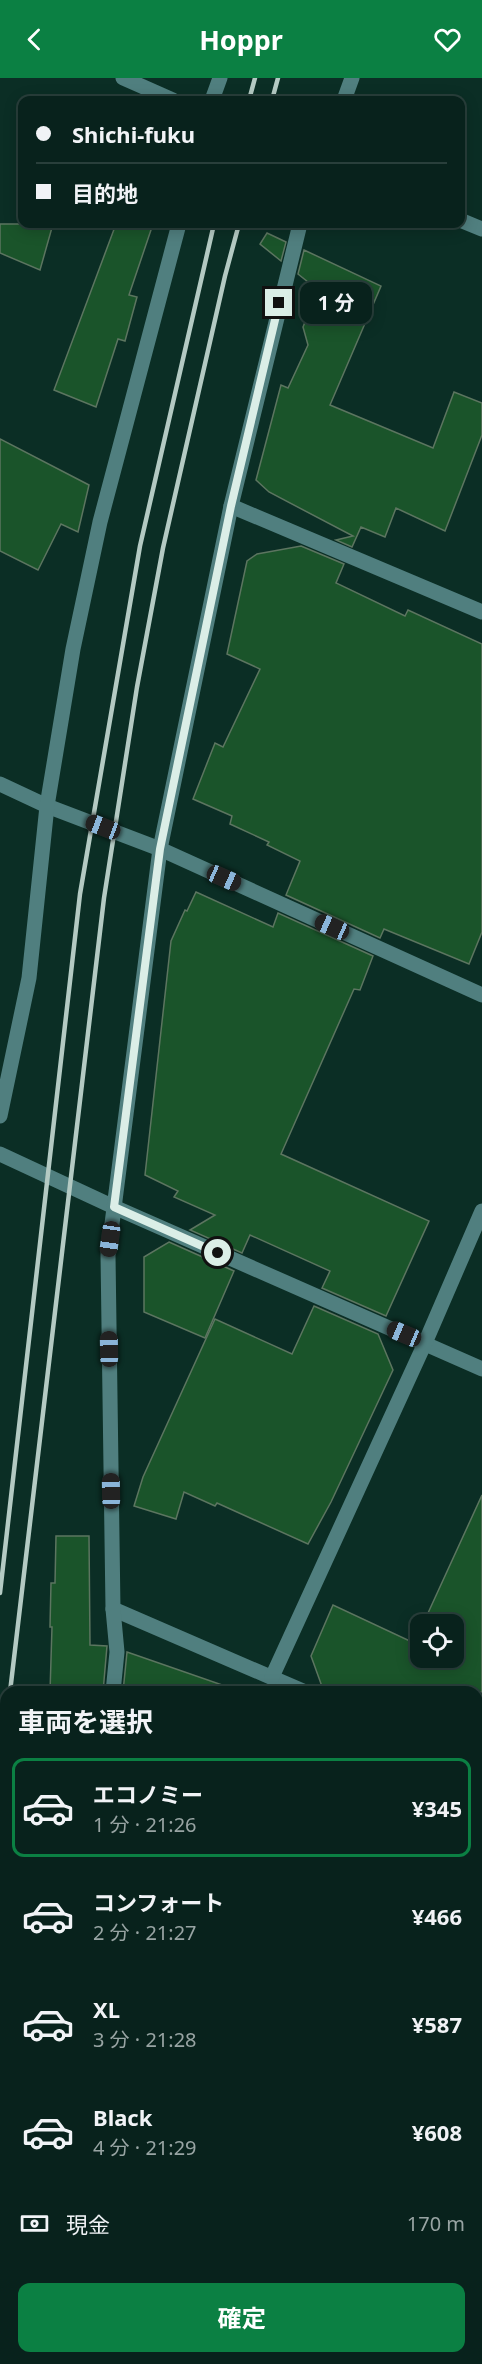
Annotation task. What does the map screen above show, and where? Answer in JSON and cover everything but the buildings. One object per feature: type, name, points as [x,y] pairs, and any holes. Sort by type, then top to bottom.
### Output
[{"type":"street","points":[[123,78],[164,96]]},
{"type":"street","points":[[213,96],[220,78]]},
{"type":"street","points":[[345,96],[352,78]]},
{"type":"street","points":[[465,222],[482,229]]},
{"type":"street","points":[[0,1116],[29,978],[47,806],[73,649],[100,522],[178,228]]},
{"type":"street","points":[[114,1686],[117,1652],[113,1609],[108,1255],[114,1207],[160,849],[231,506],[299,228]]},
{"type":"street","points":[[231,506],[482,612]]},
{"type":"street","points":[[0,784],[47,806],[160,849],[482,995]]},
{"type":"street","points":[[0,1154],[114,1207],[482,1369]]},
{"type":"street","points":[[272,1677],[425,1343],[482,1211]]},
{"type":"street","points":[[113,1609],[292,1686]]},
{"type":"railway","points":[[250,96],[255,78]]},
{"type":"railway","points":[[273,96],[278,78]]},
{"type":"railway","points":[[0,1593],[80,894],[140,546],[213,228]]},
{"type":"railway","points":[[11,1686],[104,898],[137,687],[163,548],[238,228]]},
{"type":"route","points":[[218,1253],[114,1207],[160,849],[231,506],[279,303]]}]
